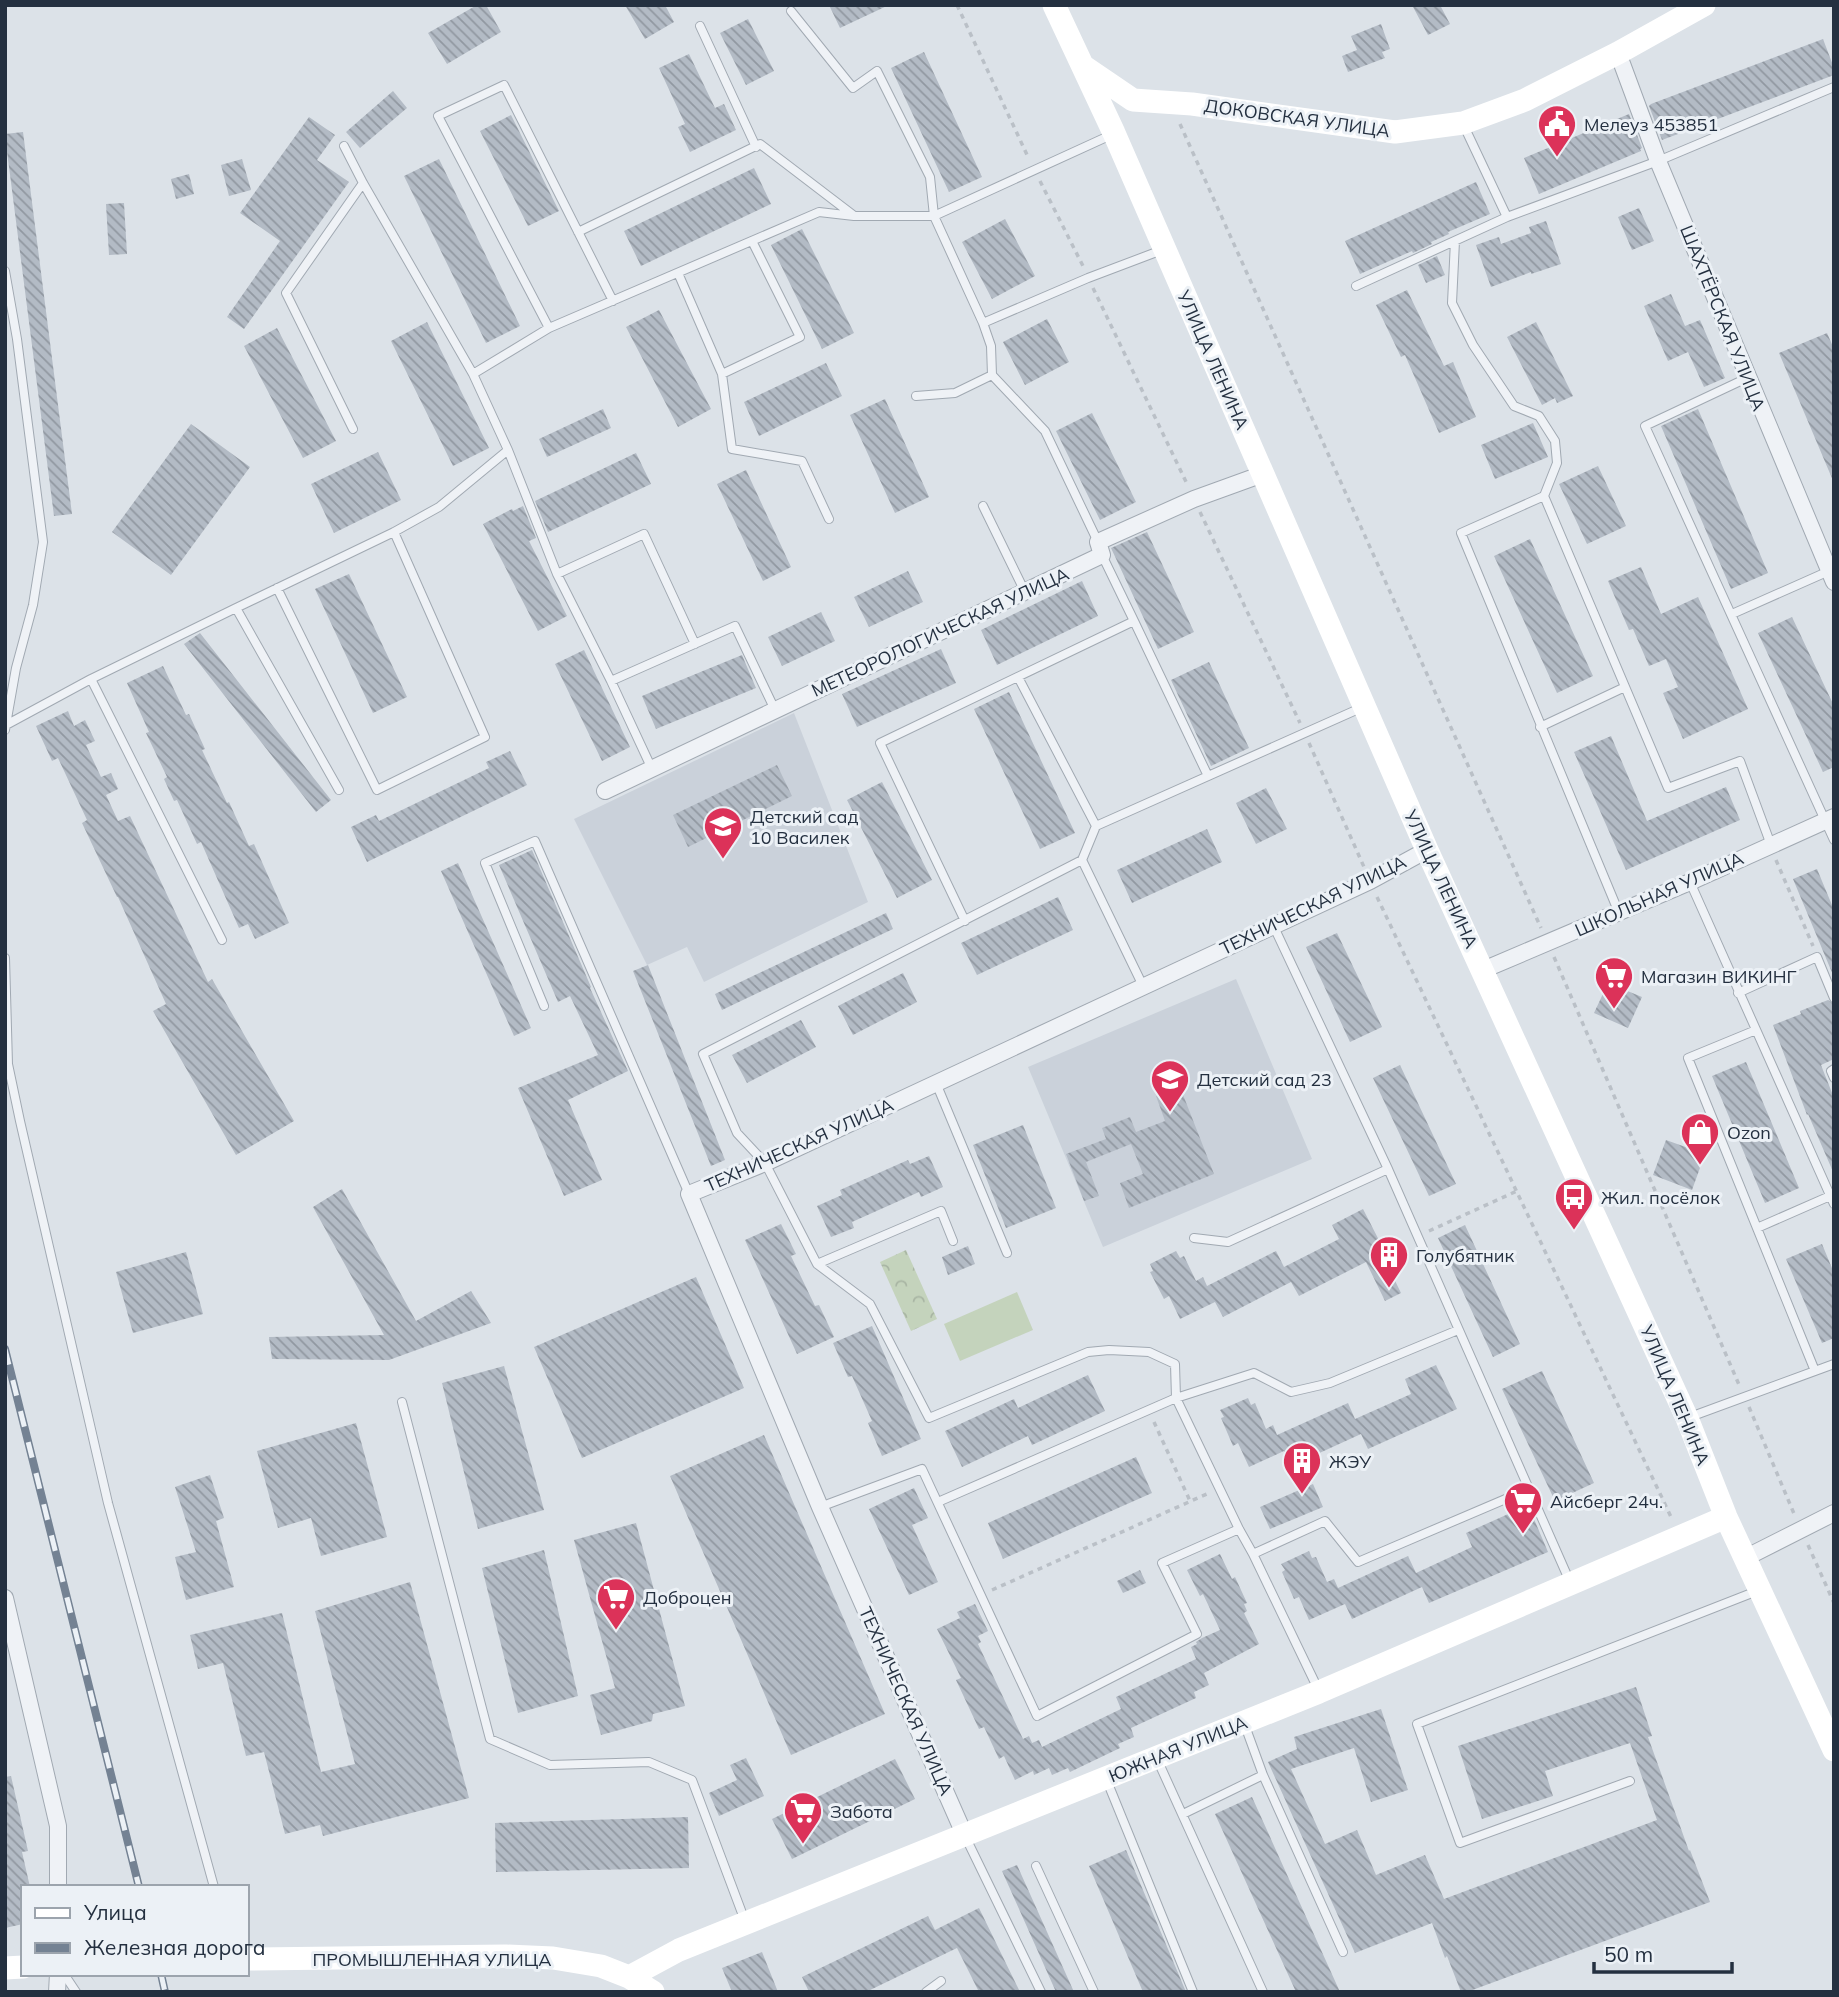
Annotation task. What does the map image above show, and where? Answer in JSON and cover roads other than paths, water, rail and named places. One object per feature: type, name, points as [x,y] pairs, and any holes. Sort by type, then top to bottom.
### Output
[{"type":"main road","name":"УЛИЦА ЛЕНИНА","points":[[1054,5],[1114,133],[1427,850],[1687,1418],[1726,1517],[1834,1750]]},
{"type":"main road","name":"ДОКОВСКАЯ УЛИЦА","points":[[1083,66],[1133,100],[1395,132],[1463,123],[1525,100],[1704,5]]},
{"type":"main road","name":"ЮЖНАЯ УЛИЦА","points":[[629,1978],[679,1950],[1320,1692],[1726,1517]]},
{"type":"main road","name":"ПРОМЫШЛЕННАЯ УЛИЦА","points":[[248,1959],[518,1956],[553,1958],[601,1966],[653,1992]]},
{"type":"street","name":"ШАХТЁРСКАЯ УЛИЦА","points":[[1618,53],[1658,161],[1831,576]]},
{"type":"street","name":"МЕТЕОРОЛОГИЧЕСКАЯ УЛИЦА","points":[[605,792],[1025,592],[1100,548],[1194,499],[1263,474]]},
{"type":"street","name":"ШКОЛЬНАЯ УЛИЦА","points":[[1483,970],[1690,882],[1830,818]]},
{"type":"street","name":"ТЕХНИЧЕСКАЯ УЛИЦА","points":[[965,1836],[820,1507],[689,1194],[765,1163],[1370,881],[1427,850]]},
{"type":"street","points":[[1745,1558],[1834,1513]]},
{"type":"street","points":[[5,1598],[58,1826],[58,1885]]},
{"type":"lane","points":[[791,11],[853,88],[877,71],[930,177],[934,216],[983,323],[991,346],[992,375],[1045,431],[1208,776]]},
{"type":"lane","points":[[700,26],[756,147]]},
{"type":"lane","points":[[549,328],[438,116],[504,85],[612,301]]},
{"type":"lane","points":[[1356,286],[1507,217],[1658,161],[1834,87]]},
{"type":"lane","points":[[1463,123],[1507,217]]},
{"type":"lane","points":[[473,374],[549,328],[818,212],[854,216],[934,216],[1114,133]]},
{"type":"lane","points":[[578,232],[760,144],[854,216]]},
{"type":"lane","points":[[344,146],[473,374],[508,450],[557,574],[652,769]]},
{"type":"lane","points":[[353,429],[286,293],[363,183]]},
{"type":"lane","points":[[722,374],[800,337],[752,241]]},
{"type":"lane","points":[[1455,241],[1452,303],[1473,345],[1514,406],[1539,416],[1555,442],[1557,463],[1544,496],[1461,533],[1619,913]]},
{"type":"lane","points":[[983,323],[1164,249]]},
{"type":"lane","points":[[5,271],[17,339],[43,541],[33,605],[16,668],[6,727]]},
{"type":"lane","points":[[678,273],[722,374],[732,449],[802,461],[829,519]]},
{"type":"lane","points":[[916,396],[955,393],[992,375]]},
{"type":"lane","points":[[1747,378],[1645,426],[1830,818],[1834,840]]},
{"type":"lane","points":[[6,727],[91,679],[394,532],[439,507],[508,450]]},
{"type":"lane","points":[[1544,496],[1668,788],[1740,761],[1771,845]]},
{"type":"lane","points":[[983,506],[1025,592]]},
{"type":"lane","points":[[277,588],[377,790],[485,737],[394,532]]},
{"type":"lane","points":[[557,574],[644,534],[695,644]]},
{"type":"lane","points":[[1732,614],[1831,576]]},
{"type":"lane","points":[[236,608],[339,790]]},
{"type":"lane","points":[[965,921],[880,743],[1134,621]]},
{"type":"lane","points":[[611,681],[735,626],[775,710]]},
{"type":"lane","points":[[1018,677],[1096,826]]},
{"type":"lane","points":[[91,679],[222,940]]},
{"type":"lane","points":[[1541,727],[1625,687]]},
{"type":"lane","points":[[1320,1692],[1176,1398],[1175,1364],[1149,1352],[1088,1352],[929,1418],[870,1304],[817,1264],[765,1163],[737,1133],[703,1054],[1082,860],[1096,826],[1364,706]]},
{"type":"lane","points":[[544,1006],[485,863],[535,841],[689,1194]]},
{"type":"lane","points":[[1082,860],[1143,986]]},
{"type":"lane","points":[[1690,882],[1832,1200],[1757,1228]]},
{"type":"lane","points":[[1273,925],[1388,1170],[1571,1584]]},
{"type":"lane","points":[[1738,993],[1817,957],[1834,998]]},
{"type":"lane","points":[[5,958],[8,1064],[20,1121],[108,1503],[213,1885]]},
{"type":"lane","points":[[1756,1030],[1688,1058],[1815,1371]]},
{"type":"lane","points":[[1834,1069],[1831,1071],[1834,1078]]},
{"type":"lane","points":[[936,1083],[1007,1253]]},
{"type":"lane","points":[[1194,1238],[1228,1242],[1388,1170]]},
{"type":"lane","points":[[817,1264],[941,1211],[953,1241]]},
{"type":"lane","points":[[938,1502],[1176,1398],[1254,1373],[1292,1392],[1330,1382],[1458,1330]]},
{"type":"lane","points":[[1687,1418],[1834,1364]]},
{"type":"lane","points":[[402,1402],[490,1739],[550,1765],[649,1762],[692,1780],[746,1924]]},
{"type":"lane","points":[[820,1507],[922,1469],[1037,1716],[1197,1634],[1162,1563],[1239,1529]]},
{"type":"lane","points":[[1253,1554],[1325,1521],[1358,1562],[1529,1489]]},
{"type":"lane","points":[[1630,1781],[1460,1843],[1417,1724],[1759,1590]]},
{"type":"lane","points":[[1244,1722],[1263,1775],[1343,1952]]},
{"type":"lane","points":[[1157,1758],[1263,1992]]},
{"type":"lane","points":[[1182,1814],[1263,1775]]},
{"type":"lane","points":[[1105,1779],[1193,1992]]},
{"type":"lane","points":[[965,1836],[1041,1992]]},
{"type":"lane","points":[[1036,1866],[1094,1992]]},
{"type":"lane","points":[[66,1976],[76,1992]]},
{"type":"lane","points":[[926,1992],[941,1982]]},
{"type":"railway","points":[[5,1349],[139,1885]]},
{"type":"railway","points":[[161,1976],[165,1992]]},
{"type":"place","name":"Мелеуз 453851","points":[[1557,158]]},
{"type":"place","name":"Детский сад 10 Василек","points":[[723,860]]},
{"type":"place","name":"Магазин ВИКИНГ","points":[[1614,1010]]},
{"type":"place","name":"Детский сад 23","points":[[1170,1113]]},
{"type":"place","name":"Ozon","points":[[1700,1166]]},
{"type":"place","name":"Жил. посёлок","points":[[1574,1231]]},
{"type":"place","name":"Голубятник","points":[[1389,1289]]},
{"type":"place","name":"ЖЭУ","points":[[1302,1495]]},
{"type":"place","name":"Айсберг 24ч.","points":[[1523,1535]]},
{"type":"place","name":"Доброцен","points":[[616,1631]]},
{"type":"place","name":"Забота","points":[[803,1845]]}]
